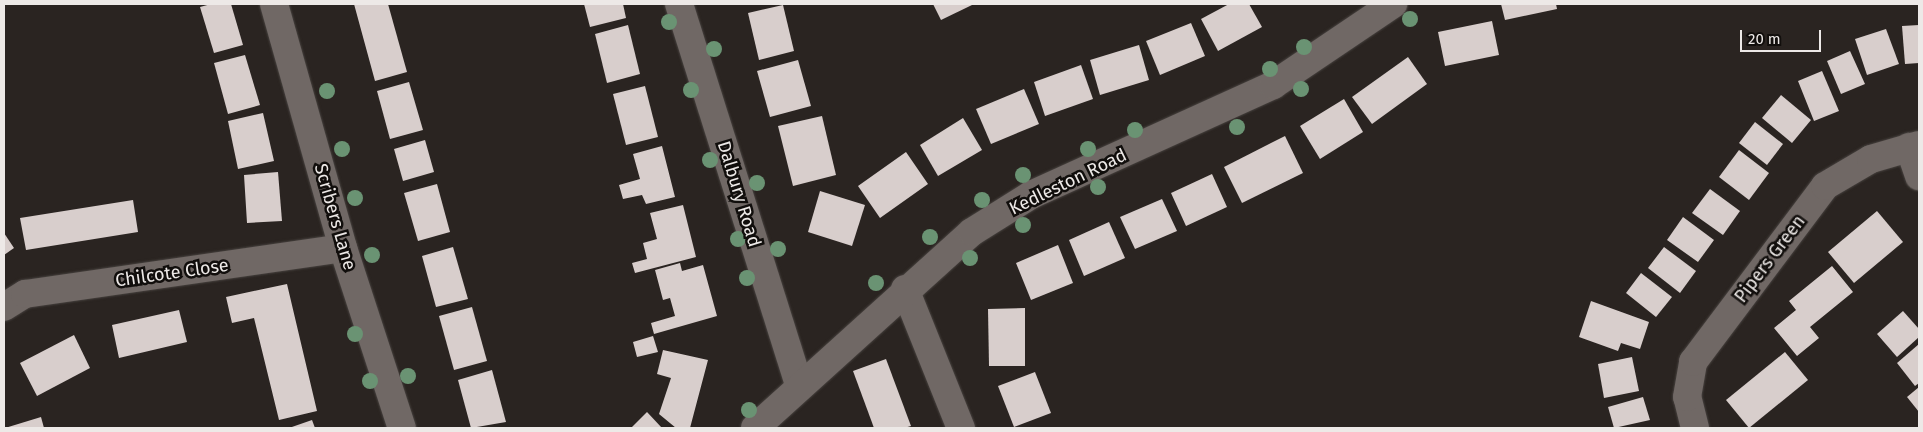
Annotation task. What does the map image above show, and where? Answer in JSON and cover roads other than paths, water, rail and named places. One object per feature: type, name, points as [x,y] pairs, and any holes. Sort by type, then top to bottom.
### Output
[{"type":"street","name":"Scribers Lane","points":[[274,4],[344,248],[402,428]]},
{"type":"street","name":"Dalbury Road","points":[[679,4],[799,385]]},
{"type":"street","name":"Kedleston Road","points":[[755,428],[799,385],[972,232],[1031,195],[1273,85],[1393,4]]},
{"type":"street","points":[[1914,146],[1919,176]]},
{"type":"street","name":"Pipers Green","points":[[1695,428],[1687,397],[1693,362],[1825,186],[1846,169],[1914,146]]},
{"type":"street","name":"Chilcote Close","points":[[4,307],[24,294],[344,248]]},
{"type":"street","points":[[906,289],[961,428]]}]
